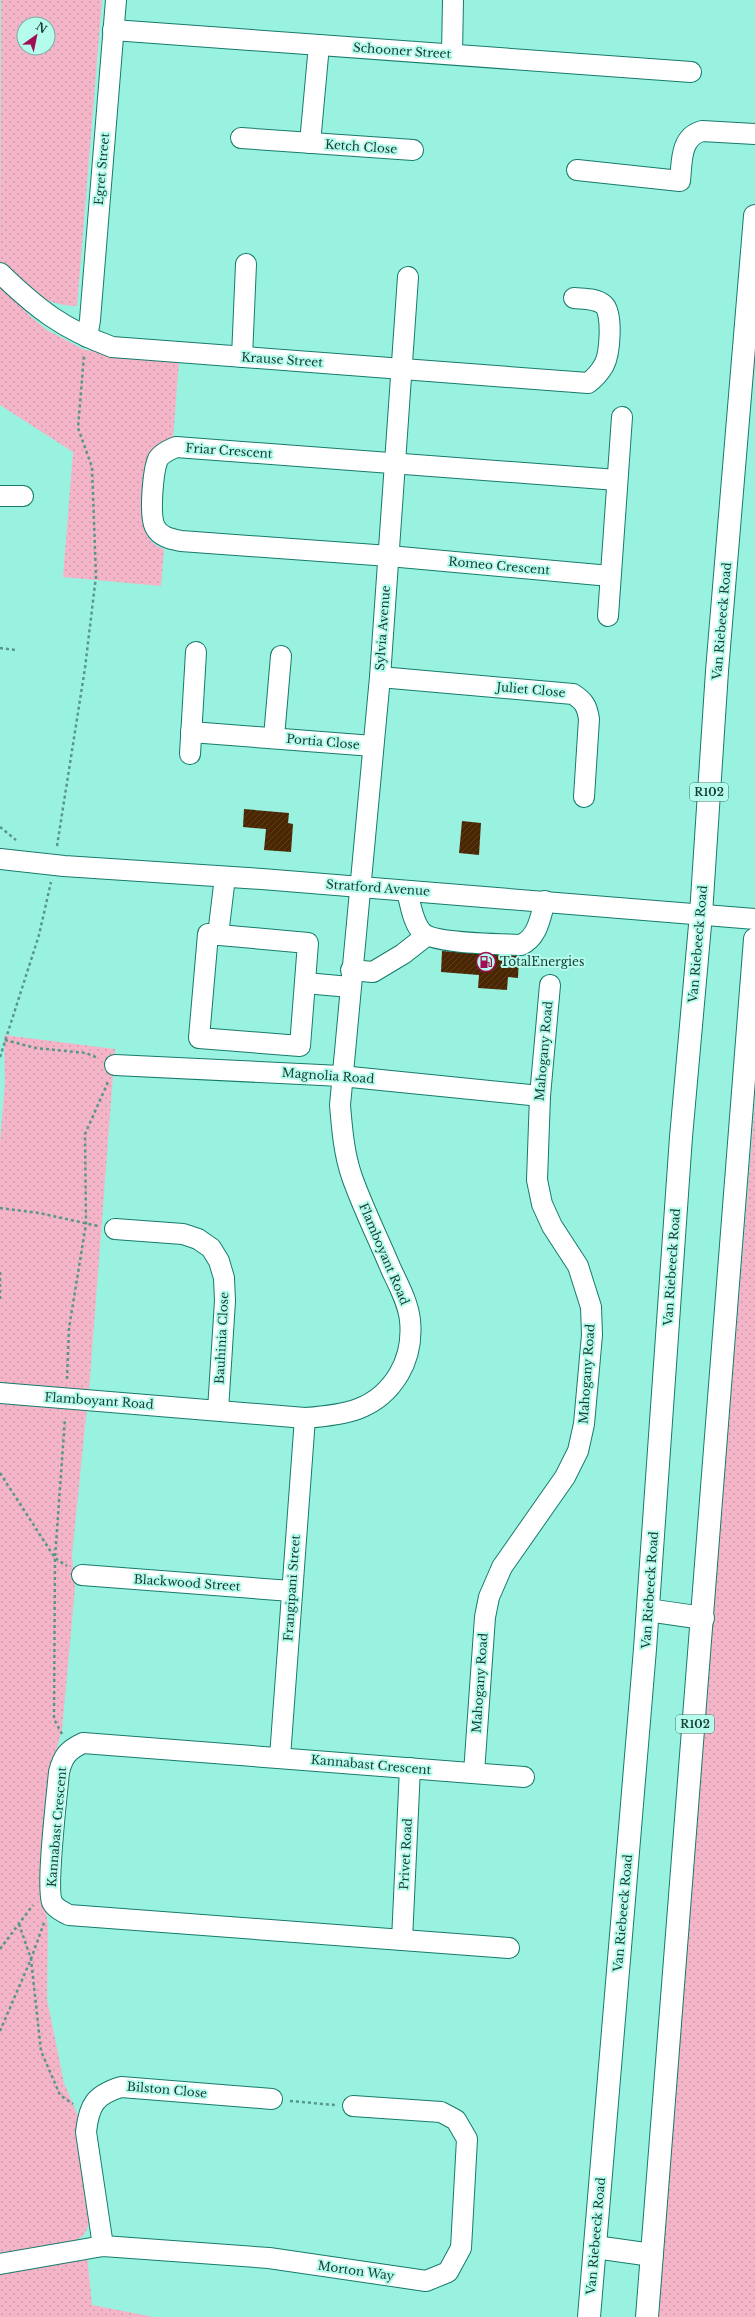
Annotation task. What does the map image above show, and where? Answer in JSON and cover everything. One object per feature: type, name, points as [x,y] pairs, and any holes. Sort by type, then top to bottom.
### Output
[{"type":"main road","name":"Van Riebeeck Road","points":[[589,2317],[648,1610],[681,1137],[701,914],[717,671],[755,216]]},
{"type":"main road","name":"R102","points":[[647,2317],[703,1618],[755,939]]},
{"type":"main road","points":[[648,1610],[703,1618]]},
{"type":"main road","points":[[595,2247],[652,2255]]},
{"type":"street","name":"Egret Street","points":[[87,337],[90,320],[116,0]]},
{"type":"street","points":[[452,54],[453,0]]},
{"type":"street","name":"Schooner Street","points":[[113,30],[691,72]]},
{"type":"street","name":"Ketch Close","points":[[310,143],[320,45]]},
{"type":"street","points":[[577,170],[680,181],[685,144],[689,137],[695,133],[702,131],[755,134]]},
{"type":"street","name":"Ketch Close","points":[[241,138],[413,150]]},
{"type":"street","points":[[242,357],[246,264]]},
{"type":"street","name":"Krause Street","points":[[0,273],[30,303],[51,318],[87,337],[112,347],[588,383],[596,377],[605,363],[610,323],[609,312],[605,305],[597,300],[574,298]]},
{"type":"street","name":"Sylvia Avenue","points":[[359,887],[380,677],[408,277]]},
{"type":"street","points":[[608,616],[622,416]]},
{"type":"street","name":"Friar Crescent","points":[[389,556],[181,541],[161,534],[155,527],[152,514],[155,471],[159,459],[164,452],[176,447],[396,464]]},
{"type":"street","points":[[396,464],[617,480]]},
{"type":"street","points":[[0,496],[23,496]]},
{"type":"street","name":"Romeo Crescent","points":[[389,556],[610,576]]},
{"type":"street","points":[[190,754],[196,652]]},
{"type":"street","name":"Portia Close","points":[[274,737],[280,656]]},
{"type":"street","name":"Juliet Close","points":[[380,677],[573,694],[582,700],[588,713],[584,797]]},
{"type":"street","name":"Portia Close","points":[[191,732],[274,737],[373,746]]},
{"type":"street","name":"Stratford Avenue","points":[[0,859],[64,866],[545,901],[755,919]]},
{"type":"street","points":[[218,935],[225,877]]},
{"type":"street","name":"Flamboyant Road","points":[[0,1393],[305,1418],[344,1415],[367,1406],[382,1395],[395,1380],[407,1360],[411,1342],[410,1318],[402,1293],[351,1175],[343,1140],[340,1105],[341,1076],[359,887]]},
{"type":"street","points":[[406,891],[420,930],[426,936],[443,940],[521,946],[528,942],[536,932],[545,901]]},
{"type":"street","points":[[208,934],[308,943],[305,983],[300,1046],[199,1038],[208,934]]},
{"type":"street","points":[[305,983],[351,979],[373,972],[403,954],[426,936]]},
{"type":"street","name":"Mahogany Road","points":[[474,1773],[485,1617],[489,1597],[502,1567],[566,1477],[578,1451],[584,1424],[588,1385],[592,1335],[591,1307],[587,1290],[578,1266],[552,1226],[542,1204],[538,1190],[536,1161],[550,985]]},
{"type":"street","name":"Magnolia Road","points":[[115,1065],[341,1076],[540,1096]]},
{"type":"street","name":"Bauhinia Close","points":[[115,1229],[183,1234],[198,1239],[211,1248],[219,1261],[224,1278],[225,1301],[218,1410]]},
{"type":"street","name":"Frangipani Street","points":[[280,1757],[291,1591],[305,1418]]},
{"type":"street","name":"Blackwood Street","points":[[82,1575],[291,1591]]},
{"type":"street","name":"Kannabast Crescent","points":[[508,1948],[84,1918],[69,1915],[59,1910],[51,1892],[59,1772],[63,1757],[70,1748],[83,1743],[524,1777]]},
{"type":"street","name":"Privet Road","points":[[402,1940],[410,1768]]},
{"type":"street","name":"Bilston Close","points":[[103,2246],[86,2132],[88,2114],[96,2100],[106,2091],[121,2087],[272,2099]]},
{"type":"street","name":"Morton Way","points":[[0,2264],[103,2246],[269,2258],[426,2281],[448,2272],[461,2248],[467,2139],[456,2120],[441,2112],[353,2106]]},
{"type":"path","points":[[57,850],[85,668],[96,576],[92,467],[78,428],[81,369],[87,337]]},
{"type":"path","points":[[0,648],[15,650]]},
{"type":"path","points":[[0,827],[18,842]]},
{"type":"path","points":[[0,1056],[39,935],[52,877]]},
{"type":"path","points":[[5,1040],[36,1048],[86,1053],[115,1065]]},
{"type":"path","points":[[0,1208],[115,1229]]},
{"type":"path","points":[[0,1272],[0,1299]]},
{"type":"path","points":[[0,1473],[55,1558],[82,1575]]},
{"type":"path","points":[[0,1949],[19,1924],[51,1892]]},
{"type":"path","points":[[0,2030],[31,1959],[51,1892]]},
{"type":"path","points":[[19,1924],[31,1959],[41,2051],[60,2095],[88,2114]]},
{"type":"path","points":[[272,2099],[353,2106]]},
{"type":"shaded area","points":[[1,0],[102,0],[77,306],[65,305],[44,298],[34,293],[0,262]]},
{"type":"shaded area","points":[[0,284],[29,315],[47,330],[85,350],[179,361],[173,439],[146,527],[151,541],[164,549],[161,586],[63,577],[73,452],[0,405]]},
{"type":"shaded area","points":[[4,1035],[115,1049],[89,1391],[0,1384],[0,1143],[5,1082]]},
{"type":"shaded area","points":[[755,1102],[755,2317],[655,2317]]},
{"type":"shaded area","points":[[0,1400],[87,1407],[72,1555],[75,1588],[62,1730],[51,1769],[43,1885],[48,1926],[47,1999],[64,2083],[79,2118],[91,2220],[84,2235],[71,2243],[0,2256]]},
{"type":"shaded area","points":[[87,2254],[92,2305],[154,2317],[0,2317],[0,2270]]},
{"type":"building","points":[[244,809],[289,813],[288,823],[293,824],[291,852],[264,850],[266,829],[243,827]]},
{"type":"building","points":[[462,821],[481,823],[479,855],[459,853]]},
{"type":"building","points":[[442,951],[519,956],[518,978],[508,977],[507,990],[478,988],[479,975],[441,972]]},
{"type":"place","name":"TotalEnergies","points":[[486,962]]}]
